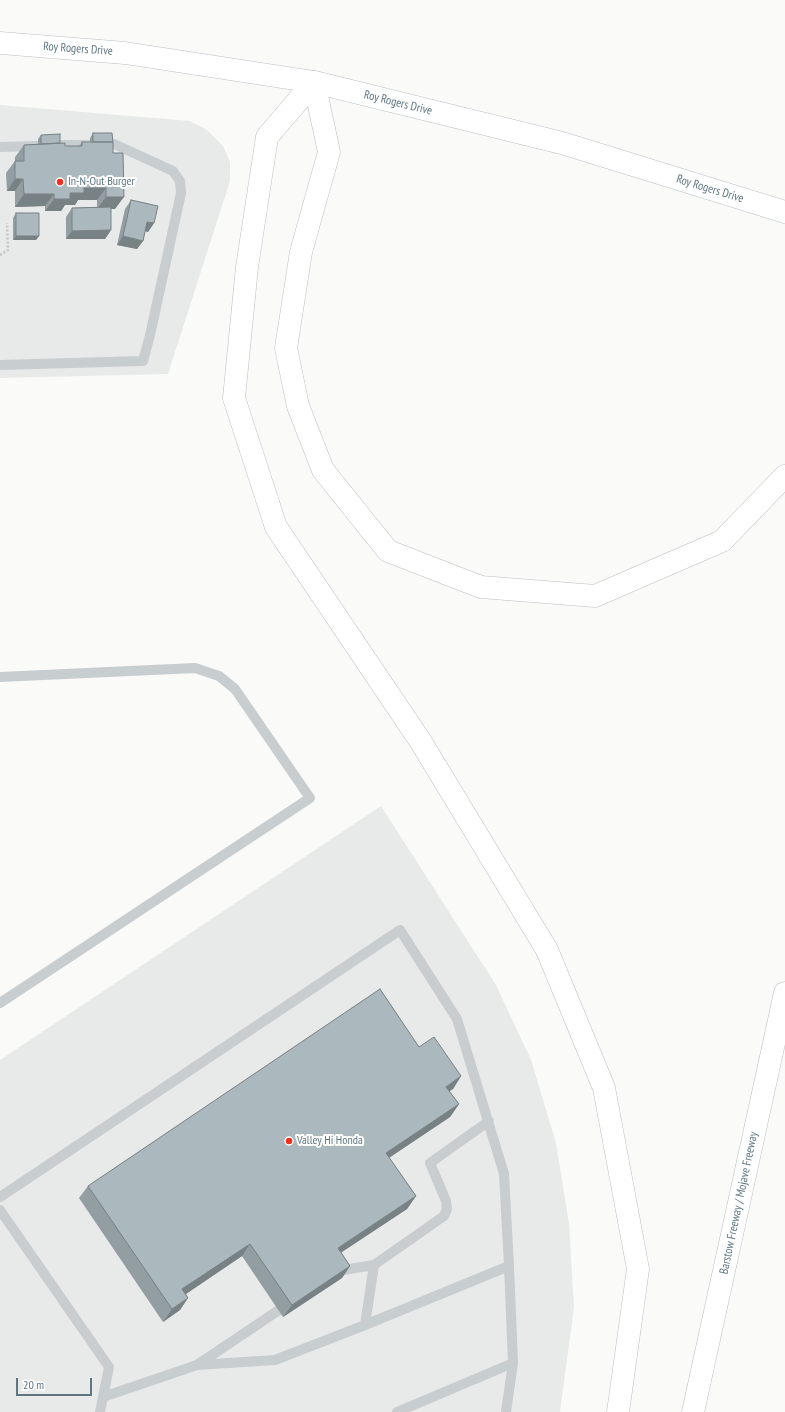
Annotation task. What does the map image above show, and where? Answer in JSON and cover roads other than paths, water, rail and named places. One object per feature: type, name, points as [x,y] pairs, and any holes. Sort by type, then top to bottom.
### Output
[{"type":"main road","name":"Roy Rogers Drive","points":[[0,43],[125,53],[314,82],[562,143],[785,212]]},
{"type":"main road","points":[[314,82],[329,152],[301,252],[286,348],[298,406],[323,470],[388,551],[481,587],[595,596],[722,541],[785,476]]},
{"type":"main road","points":[[314,82],[267,138],[247,267],[234,398],[276,526],[421,742],[547,950],[604,1088],[638,1269],[618,1412]]},
{"type":"main road","name":"Barstow Freeway / Mojave Freeway","points":[[693,1412],[785,993]]},
{"type":"lane","points":[[0,365],[143,361],[181,193],[180,181],[173,171],[114,144],[109,144]]},
{"type":"lane","points":[[57,146],[90,145]]},
{"type":"lane","points":[[0,147],[38,146]]},
{"type":"lane","points":[[0,677],[195,668],[219,676],[235,689],[310,798],[0,1003]]},
{"type":"lane","points":[[0,1197],[400,930],[457,1019],[504,1174],[513,1363],[506,1412]]},
{"type":"lane","points":[[337,1271],[374,1265],[444,1216],[447,1210],[446,1201],[430,1163],[489,1121]]},
{"type":"lane","points":[[0,1210],[109,1367],[100,1412]]},
{"type":"lane","points":[[366,1325],[374,1265]]},
{"type":"lane","points":[[197,1365],[275,1360],[366,1325],[509,1266]]},
{"type":"lane","points":[[103,1397],[197,1365],[279,1310]]},
{"type":"lane","points":[[397,1412],[513,1363]]},
{"type":"place","name":"In-N-Out Burger","points":[[60,182]]},
{"type":"place","name":"Valley Hi Honda","points":[[289,1141]]}]
